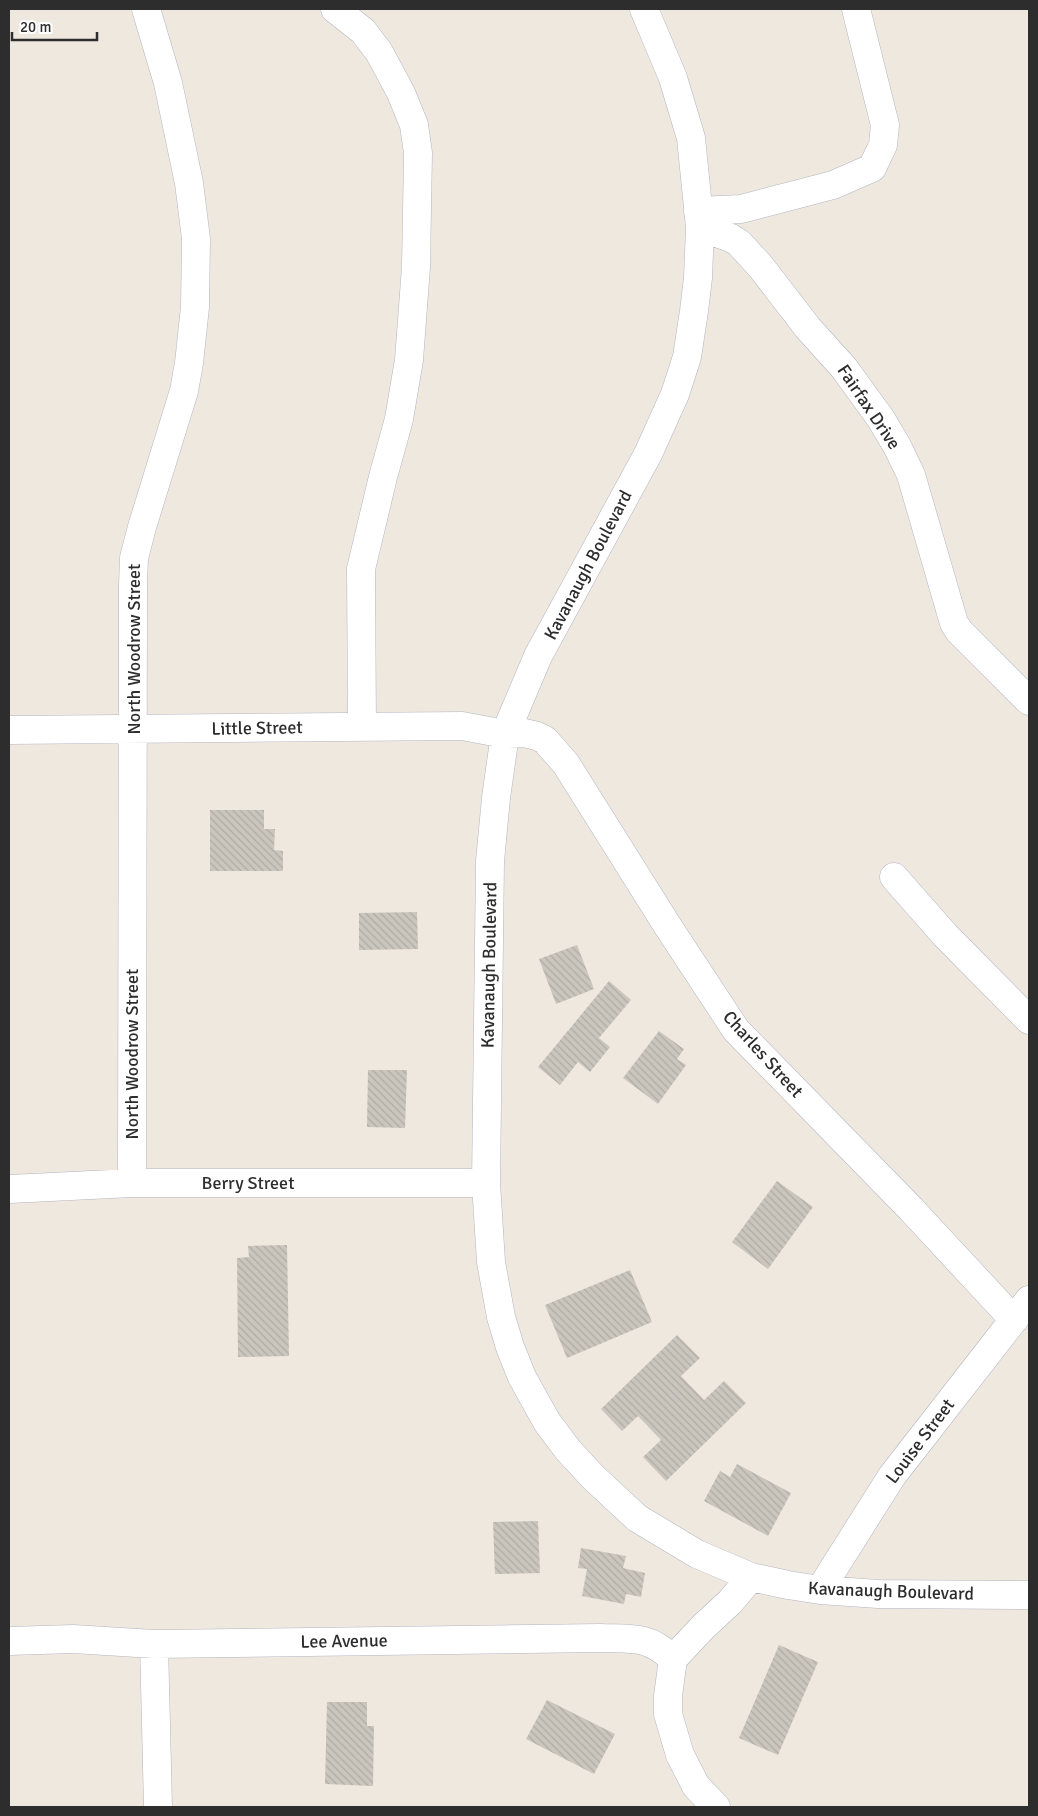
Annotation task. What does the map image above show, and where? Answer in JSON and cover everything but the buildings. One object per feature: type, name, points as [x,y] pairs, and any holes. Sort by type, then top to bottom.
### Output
[{"type":"street","points":[[335,9],[363,31],[379,52],[401,93],[414,125],[418,153],[416,267],[409,360],[399,419],[361,569],[362,726]]},
{"type":"street","name":"Kavanaugh Boulevard","points":[[644,9],[673,78],[691,138],[699,219],[698,278],[687,357],[676,394],[648,454],[538,656],[505,734],[490,861],[486,1183],[491,1262],[501,1317],[522,1377],[548,1422],[568,1450],[593,1477],[637,1518],[697,1554],[751,1577],[820,1590],[878,1594],[1029,1595]]},
{"type":"street","points":[[699,219],[833,185],[872,168],[883,145],[885,125],[856,9]]},
{"type":"street","name":"North Woodrow Street","points":[[132,1183],[134,558],[184,391],[189,363],[196,287],[196,238],[189,183],[152,10]]},
{"type":"street","name":"Fairfax Drive","points":[[699,219],[739,243],[761,267],[808,328],[844,368],[881,419],[898,446],[911,475],[954,623],[959,631],[1029,701]]},
{"type":"street","name":"Little Street","points":[[9,730],[462,726],[505,734]]},
{"type":"street","name":"Charles Street","points":[[505,734],[524,733],[545,740],[566,764],[667,925],[736,1030],[911,1209],[1021,1310]]},
{"type":"street","points":[[894,877],[945,935],[1029,1020]]},
{"type":"street","name":"Berry Street","points":[[10,1189],[132,1183],[486,1183]]},
{"type":"street","name":"Louise Street","points":[[820,1590],[892,1476],[1021,1310]]},
{"type":"street","points":[[716,1807],[696,1786],[680,1755],[668,1714],[668,1696],[673,1659],[730,1602],[751,1577]]},
{"type":"street","name":"Lee Avenue","points":[[9,1641],[73,1639],[154,1644],[600,1638],[632,1639],[650,1642],[661,1648],[673,1659]]},
{"type":"street","points":[[154,1644],[158,1807]]}]
